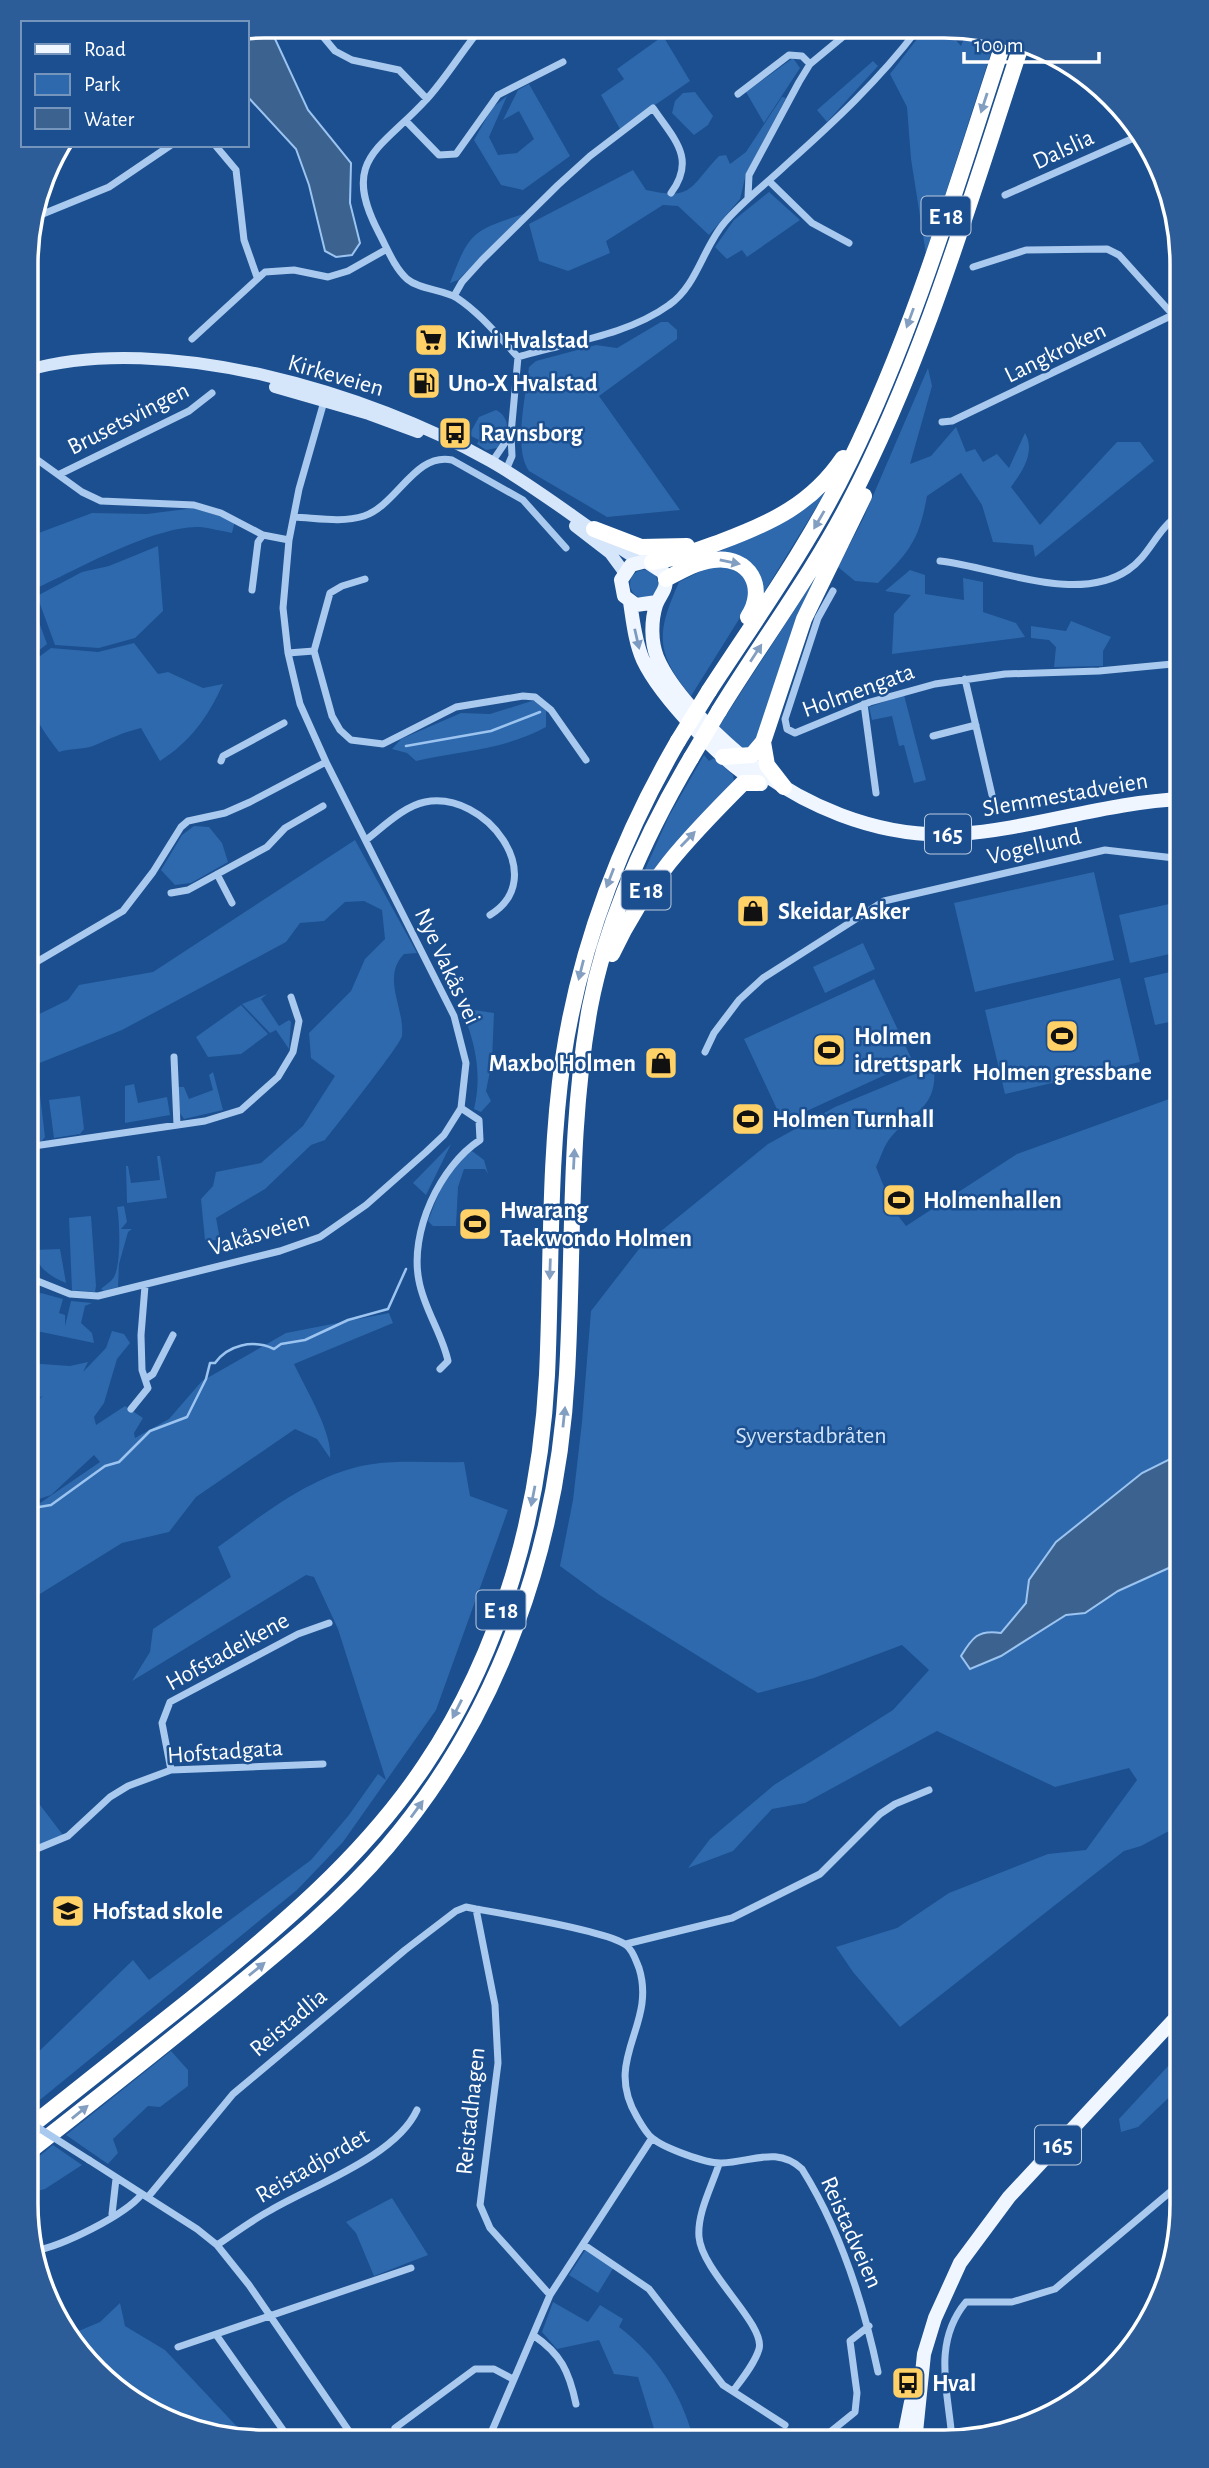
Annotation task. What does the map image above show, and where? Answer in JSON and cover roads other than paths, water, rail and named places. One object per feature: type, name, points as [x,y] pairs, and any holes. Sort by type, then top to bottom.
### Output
[{"type":"highway","name":"E 18","points":[[38,2120],[269,1935],[342,1866],[395,1805],[425,1764],[475,1675],[514,1574],[539,1458],[547,1376],[555,1128],[576,987],[593,928],[621,850],[678,741],[810,536],[851,460],[882,393],[1002,47]]},
{"type":"highway","name":"E 18","points":[[38,2144],[280,1950],[358,1878],[413,1815],[442,1774],[493,1682],[533,1580],[545,1538],[561,1449],[567,1375],[576,1121],[582,1056],[597,976],[639,857],[691,758],[825,546],[882,435],[926,329],[1019,52]]},
{"type":"highway","name":"E 18","points":[[646,562],[678,557],[777,519],[819,489],[846,452],[882,393]]},
{"type":"highway","name":"E 18","points":[[597,976],[608,964],[637,905],[656,875],[746,771],[763,742],[804,619],[883,456],[882,435]]},
{"type":"highway","name":"E 18","points":[[594,529],[646,548],[714,544]]},
{"type":"highway","name":"E 18","points":[[666,579],[713,559],[729,560],[742,565],[755,579],[758,590],[751,612],[720,662],[709,691]]},
{"type":"highway","points":[[763,742],[767,765],[784,787]]},
{"type":"highway","points":[[723,757],[746,771]]},
{"type":"main road","name":"Kirkeveien","points":[[39,368],[98,357],[146,358],[194,365],[401,416],[492,462],[540,490],[646,562]]},
{"type":"main road","name":"Kirkeveien","points":[[511,474],[530,492],[604,548],[624,572]]},
{"type":"main road","points":[[666,579],[646,562],[624,572],[621,588],[630,602],[636,642],[644,662],[678,707],[723,757]]},
{"type":"main road","name":"165","points":[[657,602],[663,596],[666,579]]},
{"type":"main road","points":[[630,602],[643,606],[657,602]]},
{"type":"main road","name":"Slemmestadveien","points":[[657,602],[653,634],[658,659],[746,771],[850,824],[900,836],[936,840],[991,836],[1170,809]]},
{"type":"main road","name":"Slemmestadveien","points":[[746,771],[784,787],[818,806],[861,821],[937,834],[991,830],[1117,806],[1170,800]]},
{"type":"main road","name":"165","points":[[916,2430],[920,2378],[935,2318],[960,2263],[1009,2197],[1170,2024]]},
{"type":"main road","name":"165","points":[[905,2430],[913,2393],[920,2378]]},
{"type":"street","points":[[748,197],[749,175],[810,64],[841,38]]},
{"type":"street","points":[[518,357],[622,329],[667,307],[686,288],[712,239],[748,197],[846,111],[910,38]]},
{"type":"street","points":[[325,39],[335,51],[352,61],[399,70],[427,99]]},
{"type":"street","points":[[473,39],[427,99],[375,150],[362,176],[363,200],[387,249],[409,281],[454,296],[472,309],[518,357],[511,434],[511,474]]},
{"type":"street","points":[[738,94],[789,55],[802,56],[810,64]]},
{"type":"street","points":[[405,121],[439,155],[456,154],[498,95],[563,62]]},
{"type":"street","points":[[454,296],[462,282],[482,260],[590,156],[653,108],[675,138],[683,160],[681,178],[671,193]]},
{"type":"street","name":"Dalslia","points":[[1005,195],[1131,138]]},
{"type":"street","points":[[45,213],[109,187],[168,147]]},
{"type":"street","points":[[217,147],[236,170],[244,240],[257,277]]},
{"type":"street","points":[[768,181],[812,223],[849,243]]},
{"type":"street","points":[[192,338],[257,277],[279,269],[328,277],[348,271],[387,249]]},
{"type":"street","points":[[973,267],[1026,250],[1107,249],[1119,254],[1170,313]]},
{"type":"street","name":"Langkroken","points":[[942,422],[952,421],[1012,394],[1170,316]]},
{"type":"street","name":"Brusetsvingen","points":[[60,474],[189,411],[212,393]]},
{"type":"street","name":"Nye Vakås vei","points":[[325,396],[289,540],[284,608],[288,653],[300,704],[326,762],[454,1016],[466,1063],[461,1108]]},
{"type":"street","points":[[492,462],[511,434]]},
{"type":"street","points":[[294,517],[346,519],[366,515],[383,504],[428,463],[441,458],[452,460],[523,500],[566,548]]},
{"type":"street","name":"Brusetsvingen","points":[[39,460],[82,492],[101,501],[194,505],[221,513],[263,536],[289,540]]},
{"type":"street","points":[[940,561],[985,567],[1052,584],[1103,580],[1128,571],[1140,561],[1163,526],[1170,521]]},
{"type":"street","points":[[252,590],[258,542],[263,536]]},
{"type":"street","points":[[365,579],[330,593],[314,651],[332,716],[340,730],[351,740],[383,744],[456,706],[487,700],[535,697],[551,710],[586,760]]},
{"type":"street","name":"Holmengata","points":[[833,591],[818,618],[804,656],[785,719],[787,729],[802,733],[864,704],[905,691],[965,679],[1170,664]]},
{"type":"street","points":[[288,653],[314,651]]},
{"type":"street","points":[[965,679],[992,795]]},
{"type":"street","points":[[864,704],[876,793]]},
{"type":"street","points":[[220,761],[223,756],[284,723]]},
{"type":"street","points":[[933,736],[976,725]]},
{"type":"street","points":[[39,960],[123,911],[153,872],[181,827],[188,821],[225,813],[326,762]]},
{"type":"street","points":[[366,840],[410,807],[426,802],[454,804],[476,810],[499,831],[509,851],[514,875],[510,897],[501,908],[489,915]]},
{"type":"street","points":[[172,893],[188,890],[267,847],[285,828],[323,806]]},
{"type":"street","name":"Vogellund","points":[[705,1052],[726,1018],[763,978],[884,901],[1105,850],[1170,858]]},
{"type":"street","points":[[217,874],[232,903]]},
{"type":"street","points":[[39,1145],[177,1125],[241,1110],[277,1079],[289,1060],[299,1036],[299,1021],[291,997]]},
{"type":"street","points":[[174,1057],[177,1125]]},
{"type":"street","points":[[440,1369],[448,1361],[418,1278],[418,1249],[438,1189],[453,1163],[480,1140],[479,1120],[461,1108]]},
{"type":"street","name":"Vakåsveien","points":[[38,1281],[70,1294],[93,1296],[145,1286],[320,1237],[366,1205],[426,1152],[444,1135],[461,1108]]},
{"type":"street","points":[[131,1409],[148,1388],[147,1378],[142,1370],[141,1335],[145,1286]]},
{"type":"street","points":[[147,1378],[153,1374],[173,1335]]},
{"type":"street","name":"Hofstadeikene","points":[[171,1770],[162,1723],[170,1702],[299,1633],[330,1623]]},
{"type":"street","name":"Hofstadgata","points":[[38,1848],[68,1836],[110,1797],[128,1786],[171,1770],[323,1764]]},
{"type":"street","points":[[476,1909],[599,1934],[626,1944],[713,1925],[820,1874],[880,1814],[895,1804],[929,1790]]},
{"type":"street","name":"Reistadlia","points":[[43,2248],[68,2240],[145,2196],[251,2078],[440,1921],[466,1907],[476,1909]]},
{"type":"street","name":"Reistadhagen","points":[[476,1909],[495,2005],[498,2063],[480,2205],[490,2228],[550,2295]]},
{"type":"street","points":[[492,2430],[550,2295],[652,2138],[632,2109],[623,2078],[644,1992],[636,1961],[626,1944]]},
{"type":"street","name":"Reistadjordet","points":[[216,2245],[268,2211],[352,2168],[386,2145],[410,2124],[417,2110]]},
{"type":"street","points":[[38,2128],[216,2245],[348,2430]]},
{"type":"street","name":"Reistadveien","points":[[652,2138],[719,2164],[781,2155],[792,2159],[802,2169],[850,2266],[869,2326],[878,2372]]},
{"type":"street","points":[[719,2164],[700,2226],[701,2247],[707,2263],[755,2329],[760,2342],[759,2350],[733,2391]]},
{"type":"street","points":[[112,2214],[116,2179]]},
{"type":"street","points":[[951,2430],[943,2371],[956,2320],[966,2302],[1012,2302],[1055,2289],[1170,2192]]},
{"type":"street","points":[[584,2245],[649,2289],[713,2375],[785,2425]]},
{"type":"street","points":[[178,2347],[217,2336],[411,2268]]},
{"type":"street","points":[[833,2430],[855,2413],[857,2393],[850,2341],[869,2326]]},
{"type":"street","points":[[533,2335],[562,2359],[570,2374],[576,2404]]},
{"type":"street","points":[[217,2336],[283,2430]]},
{"type":"street","points":[[395,2428],[475,2369],[494,2369],[513,2379]]},
{"type":"water","points":[[248,39],[275,39],[308,110],[351,163],[350,203],[360,243],[352,255],[336,257],[325,251],[309,185],[296,149],[248,97]]},
{"type":"water","points":[[1170,1459],[1170,1567],[1118,1591],[1085,1613],[1066,1615],[1001,1656],[970,1669],[961,1656],[965,1650],[976,1636],[987,1632],[1001,1633],[1026,1603],[1029,1580],[1056,1542],[1142,1473]]},
{"type":"waterway","points":[[406,746],[491,731],[540,712]]},
{"type":"waterway","points":[[38,1507],[51,1505],[105,1466],[119,1462],[150,1431],[187,1417],[206,1379],[210,1363],[215,1363],[234,1348],[258,1344],[274,1349],[281,1344],[305,1340],[348,1320],[388,1309],[406,1269]]},
{"type":"place","name":"Kiwi Hvalstad","points":[[431,340]]},
{"type":"place","name":"Uno-X Hvalstad","points":[[424,383]]},
{"type":"place","name":"Ravnsborg","points":[[455,433]]},
{"type":"place","name":"Skeidar Asker","points":[[753,911]]},
{"type":"place","name":"Holmen gressbane","points":[[1062,1036]]},
{"type":"place","name":"Holmen idrettspark","points":[[829,1050]]},
{"type":"place","name":"Maxbo Holmen","points":[[661,1063]]},
{"type":"place","name":"Holmen Turnhall","points":[[748,1119]]},
{"type":"place","name":"Holmenhallen","points":[[899,1200]]},
{"type":"place","name":"Hwarang Taekwondo Holmen","points":[[475,1224]]},
{"type":"place","name":"Hofstad skole","points":[[68,1911]]},
{"type":"place","name":"Hval","points":[[908,2383]]},
{"type":"park label","name":"Syverstadbråten","points":[[811,1435]]}]
